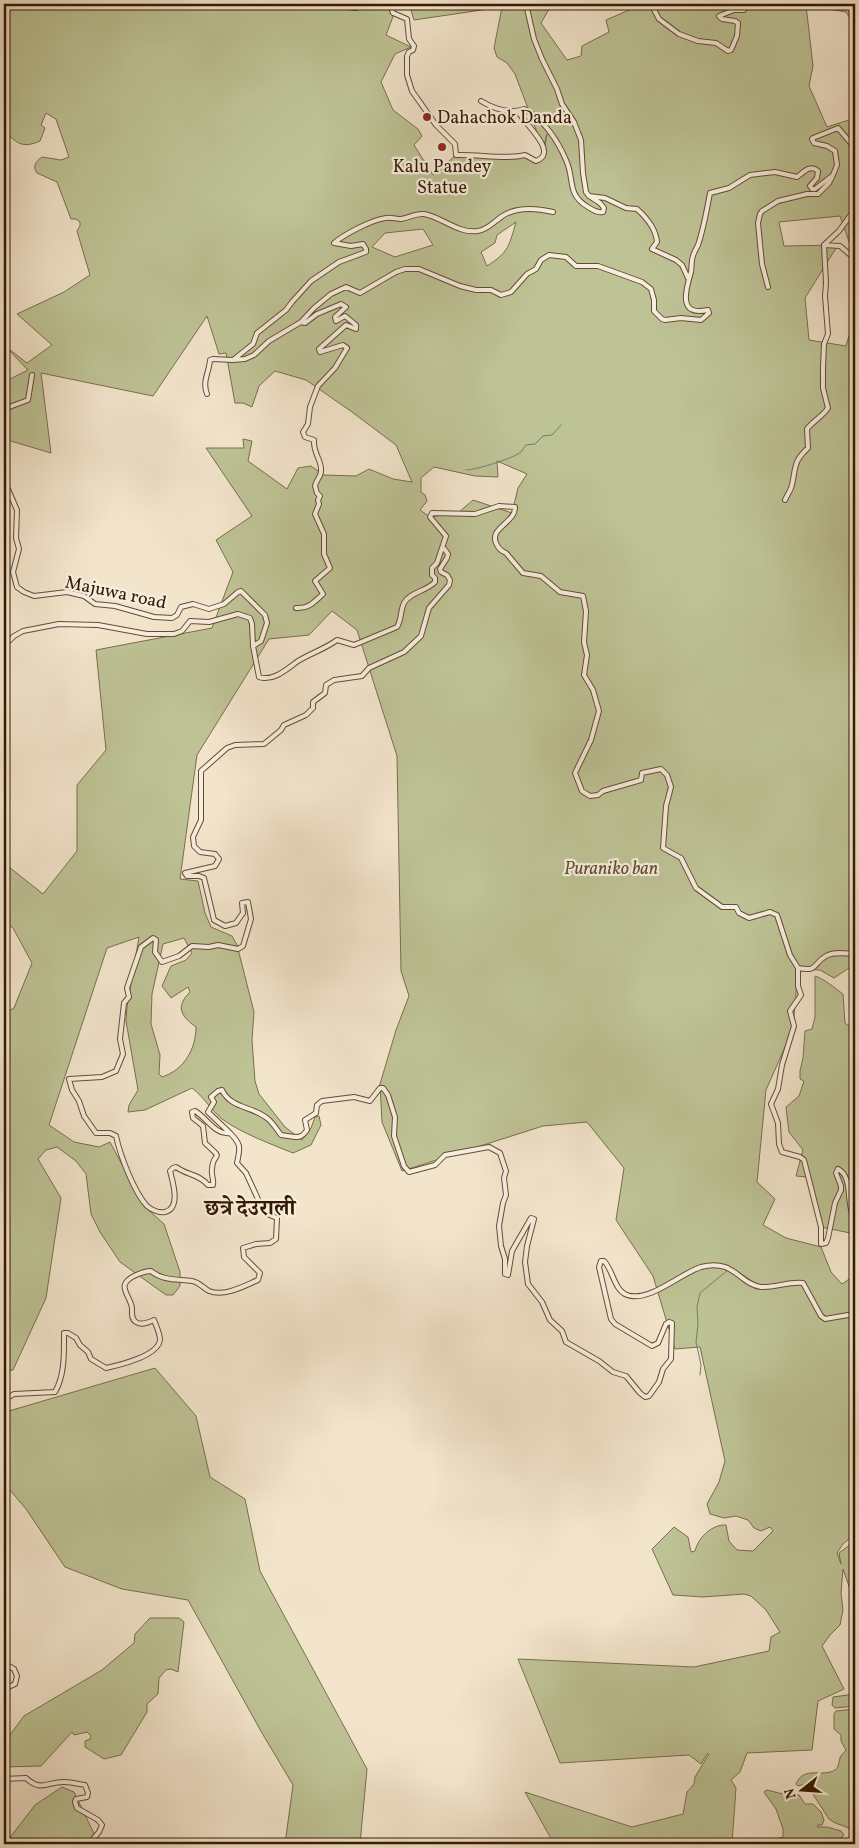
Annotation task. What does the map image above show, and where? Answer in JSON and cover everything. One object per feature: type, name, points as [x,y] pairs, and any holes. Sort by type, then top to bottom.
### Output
[{"type":"street","points":[[331,4],[355,8],[370,4]]},
{"type":"street","points":[[393,4],[392,10],[394,13],[407,19],[409,39],[414,46],[407,56],[407,75],[412,91],[436,125],[455,144],[456,155],[496,155],[513,158],[525,155],[536,161],[539,160],[543,157],[542,144],[518,112]]},
{"type":"street","points":[[481,101],[496,109],[518,112],[524,109],[530,112],[550,132],[566,160],[571,186],[579,201],[596,212],[602,212],[604,208],[586,192],[581,140],[574,122],[562,104],[557,89],[542,59],[534,39],[526,4]]},
{"type":"street","points":[[651,4],[659,19],[679,34],[698,42],[716,43],[728,51],[731,50],[737,36],[738,23],[722,19],[719,16],[734,10],[742,11],[745,4]]},
{"type":"street","points":[[768,287],[762,264],[758,223],[760,214],[778,201],[807,194],[818,194],[829,183],[837,165],[835,151],[827,146],[814,144],[812,139],[838,128],[855,148]]},
{"type":"street","points":[[207,394],[204,383],[210,366],[210,360],[245,359],[254,355],[269,340],[302,322],[314,308],[331,294],[346,288],[360,293],[387,276],[405,269],[419,269],[460,286],[476,290],[491,290],[501,295],[507,295],[527,274],[536,269],[541,260],[548,255],[566,257],[576,266],[598,266],[642,282],[651,289],[654,311],[662,319],[701,320],[709,313],[708,310],[700,313],[695,312],[689,306],[684,296],[692,257],[698,244],[710,193],[729,188],[750,175],[759,175],[766,172],[797,177],[810,168],[816,169],[818,171],[818,178],[810,186],[812,189],[818,187],[833,175]]},
{"type":"street","points":[[589,196],[605,198],[626,208],[637,209],[652,226],[656,235],[657,242],[652,250],[676,260],[682,265],[688,278]]},
{"type":"street","points":[[233,360],[253,344],[258,333],[286,310],[311,280],[339,262],[366,252],[363,244],[351,246],[334,243],[363,226],[386,218],[401,219],[416,214],[424,214],[455,227],[478,231],[484,229],[503,215],[518,210],[535,208],[553,212]]},
{"type":"street","points":[[824,244],[839,231],[855,209]]},
{"type":"street","points":[[824,244],[840,246],[855,259]]},
{"type":"street","points":[[785,500],[792,487],[795,465],[798,458],[808,448],[807,429],[828,408],[823,388],[824,344],[828,334],[824,244]]},
{"type":"street","points":[[296,608],[311,606],[323,594],[315,581],[330,568],[324,554],[324,534],[316,514],[320,496],[316,493],[315,486],[320,477],[321,467],[315,454],[314,440],[305,437],[303,432],[308,424],[310,406],[318,386],[335,368],[347,348],[343,344],[320,352],[320,349],[346,325],[356,328],[356,325],[345,316],[336,321],[336,317],[346,306],[341,304],[317,314],[305,323],[302,322]]},
{"type":"street","points":[[4,409],[28,400],[32,375]]},
{"type":"street","name":"Majuwa road","points":[[4,480],[17,510],[16,538],[19,549],[13,572],[18,587],[24,592],[34,596],[67,592],[84,596],[95,604],[115,606],[154,617],[172,618],[177,615],[181,607],[193,604],[209,609],[224,604],[241,591],[265,615],[267,623],[261,641],[253,646]]},
{"type":"street","points":[[4,646],[14,636],[23,631],[59,624],[98,625],[147,634],[174,634],[182,631],[190,620],[209,622],[238,614],[250,618],[259,677],[264,679],[285,672],[299,661],[328,647],[337,640],[354,645],[360,644],[397,627],[404,603],[435,582],[432,571],[437,563],[446,536],[430,517],[432,513],[475,514],[499,506],[515,507],[511,518],[498,530],[495,536],[495,542],[502,552],[506,553],[523,573],[541,576],[560,592],[583,596],[586,611],[584,642],[587,655],[584,675],[594,690],[598,711],[591,740],[575,773],[582,790],[590,796],[598,795],[603,791],[641,780],[642,773],[661,769],[667,776],[670,787],[666,806],[663,848],[681,858],[696,888],[722,907],[736,907],[739,913],[749,918],[770,912],[777,914],[790,955],[798,968],[798,986],[801,995],[790,1011],[794,1026],[782,1065],[778,1089],[771,1104],[778,1123],[778,1144],[782,1152],[804,1160],[821,1227],[822,1244],[826,1243],[828,1238],[835,1203],[841,1190],[836,1173],[838,1169],[842,1171],[848,1184],[855,1224]]},
{"type":"street","points":[[230,1133],[220,1132],[200,1114],[192,1112],[193,1118],[203,1126],[205,1143],[217,1153],[217,1158],[212,1164],[214,1182],[213,1184],[208,1184],[199,1176],[184,1172],[176,1167],[173,1168],[170,1171],[175,1204],[168,1211],[154,1210],[148,1206],[141,1196],[120,1153],[116,1136],[110,1133],[96,1133],[84,1116],[80,1101],[72,1090],[69,1080],[102,1077],[116,1071],[122,1054],[120,1039],[124,1003],[129,997],[127,988],[141,947],[153,938],[156,940],[154,952],[162,962],[179,956],[192,946],[209,947],[218,945],[238,949],[244,946],[251,919],[248,902],[242,902],[243,913],[236,923],[225,926],[214,920],[204,878],[187,876],[185,873],[214,866],[219,859],[215,854],[200,852],[194,846],[193,837],[201,820],[201,771],[227,748],[235,745],[264,744],[281,730],[284,724],[306,715],[312,708],[313,702],[325,693],[326,685],[334,680],[362,676],[370,668],[404,652],[414,643],[421,636],[429,608],[450,585],[447,575],[441,572],[440,569],[448,554],[442,547]]},
{"type":"street","points":[[798,968],[809,970],[826,956],[839,953],[855,954]]},
{"type":"street","points":[[4,1400],[14,1394],[55,1392],[59,1386],[64,1360],[64,1333],[68,1332],[76,1338],[80,1345],[88,1352],[91,1359],[106,1368],[119,1365],[154,1351],[160,1336],[154,1320],[141,1324],[133,1320],[132,1305],[124,1290],[124,1285],[129,1278],[150,1271],[156,1276],[163,1278],[198,1283],[211,1292],[230,1292],[258,1280],[260,1273],[244,1257],[243,1248],[256,1244],[270,1244],[276,1238],[277,1218],[263,1210],[246,1173],[237,1163],[241,1150],[236,1138],[208,1112],[214,1102],[211,1097],[222,1090],[226,1098],[269,1119],[281,1134],[298,1137],[303,1136],[307,1130],[305,1120],[316,1113],[318,1105],[322,1102],[354,1097],[370,1102],[380,1088],[383,1088],[388,1095],[395,1117],[394,1136],[404,1166],[409,1172],[435,1165],[444,1156],[489,1147],[500,1153],[506,1171],[504,1178],[506,1195],[499,1226],[505,1274],[508,1275],[512,1251],[531,1218],[534,1219],[525,1262],[528,1284],[542,1302],[550,1320],[562,1331],[566,1342],[599,1361],[613,1372],[626,1376],[640,1393],[645,1396],[649,1396],[659,1382],[663,1369],[671,1359],[672,1323],[666,1324],[658,1343],[652,1346],[615,1324],[611,1319],[598,1263],[601,1261],[606,1263],[616,1284],[625,1294],[630,1296],[645,1294],[697,1269],[711,1265],[732,1269],[749,1282],[760,1287],[803,1283],[825,1319],[848,1315],[855,1316]]},
{"type":"street","points":[[4,1663],[14,1669],[18,1676],[15,1684],[4,1689]]},
{"type":"street","points":[[4,1780],[26,1778],[34,1786],[41,1787],[64,1782],[85,1785],[88,1793],[87,1797],[76,1799],[77,1808],[98,1820],[102,1825],[89,1844]]},
{"type":"green space","name":"Puraniko ban","points":[[4,4],[391,4],[394,14],[386,35],[411,47],[395,54],[381,82],[393,110],[418,129],[422,136],[414,145],[433,175],[456,155],[513,157],[525,155],[536,161],[543,157],[547,134],[543,148],[515,74],[507,63],[497,57],[494,48],[502,7],[414,20],[409,4],[552,4],[541,23],[567,60],[581,56],[582,46],[609,32],[606,20],[643,4],[855,4],[855,26],[846,12],[806,5],[813,66],[809,86],[827,127],[855,118],[855,250],[852,250],[840,216],[779,222],[784,246],[838,245],[805,298],[809,340],[846,346],[855,315],[855,970],[852,966],[834,978],[820,970],[798,969],[793,1029],[766,1090],[757,1182],[775,1199],[763,1225],[786,1238],[821,1247],[831,1272],[842,1284],[855,1275],[855,1534],[843,1544],[837,1553],[841,1564],[839,1553],[855,1541],[855,1597],[843,1569],[841,1593],[843,1610],[840,1625],[822,1646],[844,1689],[818,1701],[812,1750],[747,1753],[740,1772],[731,1780],[736,1788],[732,1844],[554,1844],[525,1792],[632,1827],[683,1814],[687,1792],[694,1784],[695,1777],[709,1754],[707,1754],[701,1764],[689,1755],[560,1763],[518,1659],[694,1667],[769,1651],[771,1637],[780,1632],[766,1610],[751,1596],[744,1594],[703,1597],[673,1595],[652,1549],[674,1527],[688,1537],[691,1552],[695,1551],[699,1541],[706,1533],[721,1525],[726,1525],[729,1541],[737,1550],[753,1551],[773,1531],[770,1527],[761,1531],[754,1528],[748,1520],[736,1516],[724,1518],[710,1514],[707,1504],[719,1482],[725,1461],[700,1347],[675,1349],[653,1276],[616,1220],[624,1168],[587,1122],[543,1126],[402,1171],[382,1122],[380,1084],[396,1030],[409,996],[401,971],[397,756],[357,630],[332,611],[309,635],[269,639],[197,755],[180,879],[198,881],[205,913],[211,927],[232,936],[237,945],[254,1012],[252,1040],[255,1081],[259,1094],[285,1127],[302,1140],[311,1128],[315,1117],[319,1116],[321,1125],[311,1145],[293,1153],[256,1138],[229,1124],[192,1088],[145,1110],[128,1112],[129,1105],[138,1090],[126,1021],[139,937],[107,948],[49,1125],[74,1142],[99,1147],[110,1142],[144,1206],[164,1224],[180,1272],[180,1286],[173,1295],[166,1295],[120,1262],[100,1232],[91,1214],[86,1174],[76,1161],[57,1147],[46,1150],[38,1159],[61,1198],[46,1298],[13,1370],[4,1371],[4,1014],[14,1008],[32,963],[13,928],[4,921],[4,863],[43,894],[77,851],[77,785],[106,750],[96,650],[212,628],[233,572],[216,540],[252,516],[206,448],[244,448],[243,439],[252,441],[248,461],[287,489],[298,468],[311,466],[324,475],[356,476],[369,469],[393,479],[412,482],[396,445],[306,380],[275,371],[259,386],[252,407],[243,403],[235,403],[226,353],[219,354],[207,316],[153,396],[41,373],[51,453],[4,439],[4,382],[28,370],[5,346],[27,363],[52,345],[17,314],[64,292],[90,275],[77,231],[80,222],[76,219],[71,219],[57,182],[37,173],[35,169],[36,162],[42,157],[61,160],[69,157],[56,119],[46,113],[41,125],[45,128],[40,141],[34,143],[20,143],[4,130],[4,44],[6,41]],"holes":[[[516,222],[507,248],[500,257],[487,266],[481,252],[495,243],[497,235]],[[423,229],[433,245],[395,257],[372,247],[385,233]],[[497,461],[527,474],[518,488],[512,513],[473,500],[458,513],[430,517],[420,510],[427,501],[425,495],[421,492],[421,478],[434,467],[475,476],[498,477]],[[184,938],[192,953],[186,960],[171,966],[162,986],[171,998],[188,987],[190,992],[185,997],[181,1007],[184,1015],[196,1027],[194,1043],[187,1058],[177,1069],[162,1077],[159,1074],[160,1055],[151,1024],[152,994],[163,944]]]},
{"type":"green space","points":[[815,976],[826,981],[843,994],[845,1023],[850,1027],[855,1021],[855,1234],[821,1227],[807,1177],[796,1176],[803,1150],[789,1132],[786,1107],[799,1096],[804,1081],[800,1079],[800,1071],[805,1031],[812,1029],[815,1017]]},
{"type":"green space","points":[[155,1368],[196,1416],[210,1477],[245,1499],[260,1571],[367,1769],[360,1844],[285,1844],[293,1785],[188,1600],[122,1589],[65,1567],[26,1509],[4,1483],[4,1414]]},
{"type":"green space","points":[[150,1618],[179,1618],[184,1622],[178,1672],[171,1669],[166,1670],[159,1678],[158,1694],[147,1704],[147,1712],[121,1755],[104,1759],[85,1747],[85,1741],[90,1739],[91,1736],[87,1732],[74,1735],[72,1732],[41,1766],[4,1767],[4,1739],[10,1735],[24,1716],[102,1670],[134,1643],[135,1634]]},
{"type":"green space","points":[[855,1694],[855,1706],[835,1708],[832,1705],[833,1697]]},
{"type":"green space","points":[[855,1709],[855,1834],[848,1828],[829,1819],[807,1785],[798,1786],[796,1784],[799,1778],[808,1773],[825,1773],[837,1768],[841,1756],[846,1750],[841,1741],[841,1735],[834,1729],[834,1714],[836,1711]]},
{"type":"green space","points":[[62,1787],[74,1792],[99,1844],[5,1844],[35,1805]]},
{"type":"green space","points":[[767,1790],[799,1795],[805,1804],[813,1804],[821,1812],[824,1820],[822,1825],[817,1827],[827,1827],[841,1831],[844,1835],[841,1838],[842,1844],[764,1844],[783,1837],[783,1829],[776,1809],[764,1792]]},
{"type":"waterway","points":[[466,470],[486,466],[517,454],[526,445],[535,444],[543,436],[552,435],[561,425]]},
{"type":"waterway","points":[[700,1375],[701,1365],[696,1342],[697,1307],[700,1293],[728,1270]]},
{"type":"place","name":"Dahachok Danda","points":[[427,117]]},
{"type":"place","name":"Kalu Pandey Statue","points":[[442,147]]},
{"type":"district","name":"छत्रे देउराली","points":[[250,1207]]}]
